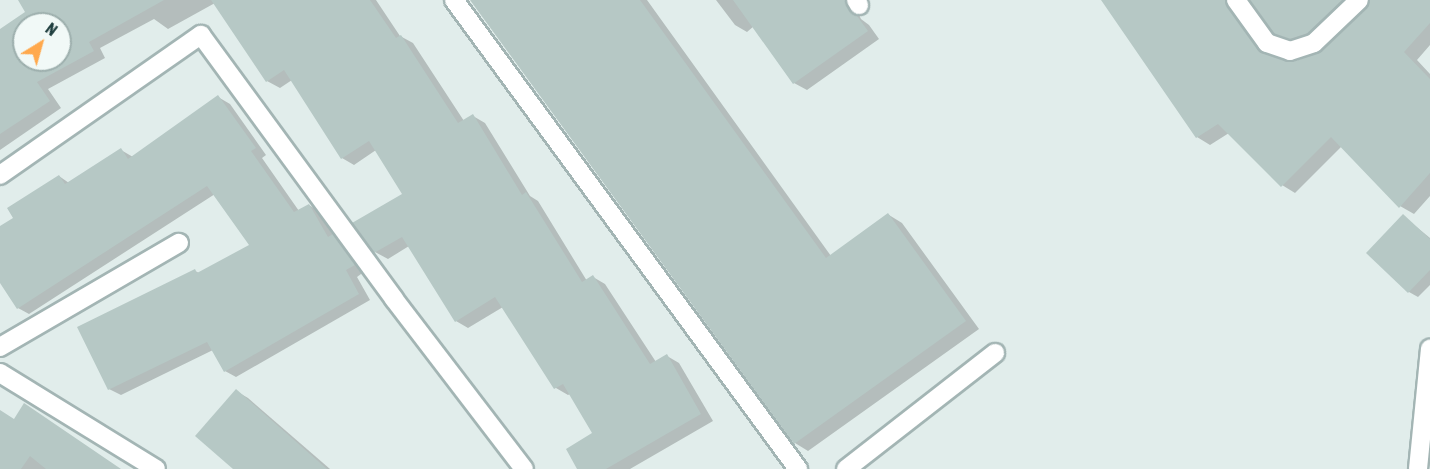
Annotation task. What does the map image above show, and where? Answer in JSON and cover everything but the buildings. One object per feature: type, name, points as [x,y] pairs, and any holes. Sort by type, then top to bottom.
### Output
[{"type":"street","points":[[454,0],[798,469]]},
{"type":"street","points":[[1236,0],[1267,43],[1290,51],[1314,43],[1359,0]]},
{"type":"street","points":[[0,175],[201,35],[394,299],[524,469]]},
{"type":"street","points":[[0,347],[179,243]]},
{"type":"street","points":[[1418,469],[1430,349]]},
{"type":"street","points":[[846,469],[995,353]]},
{"type":"street","points":[[0,373],[156,469]]}]
